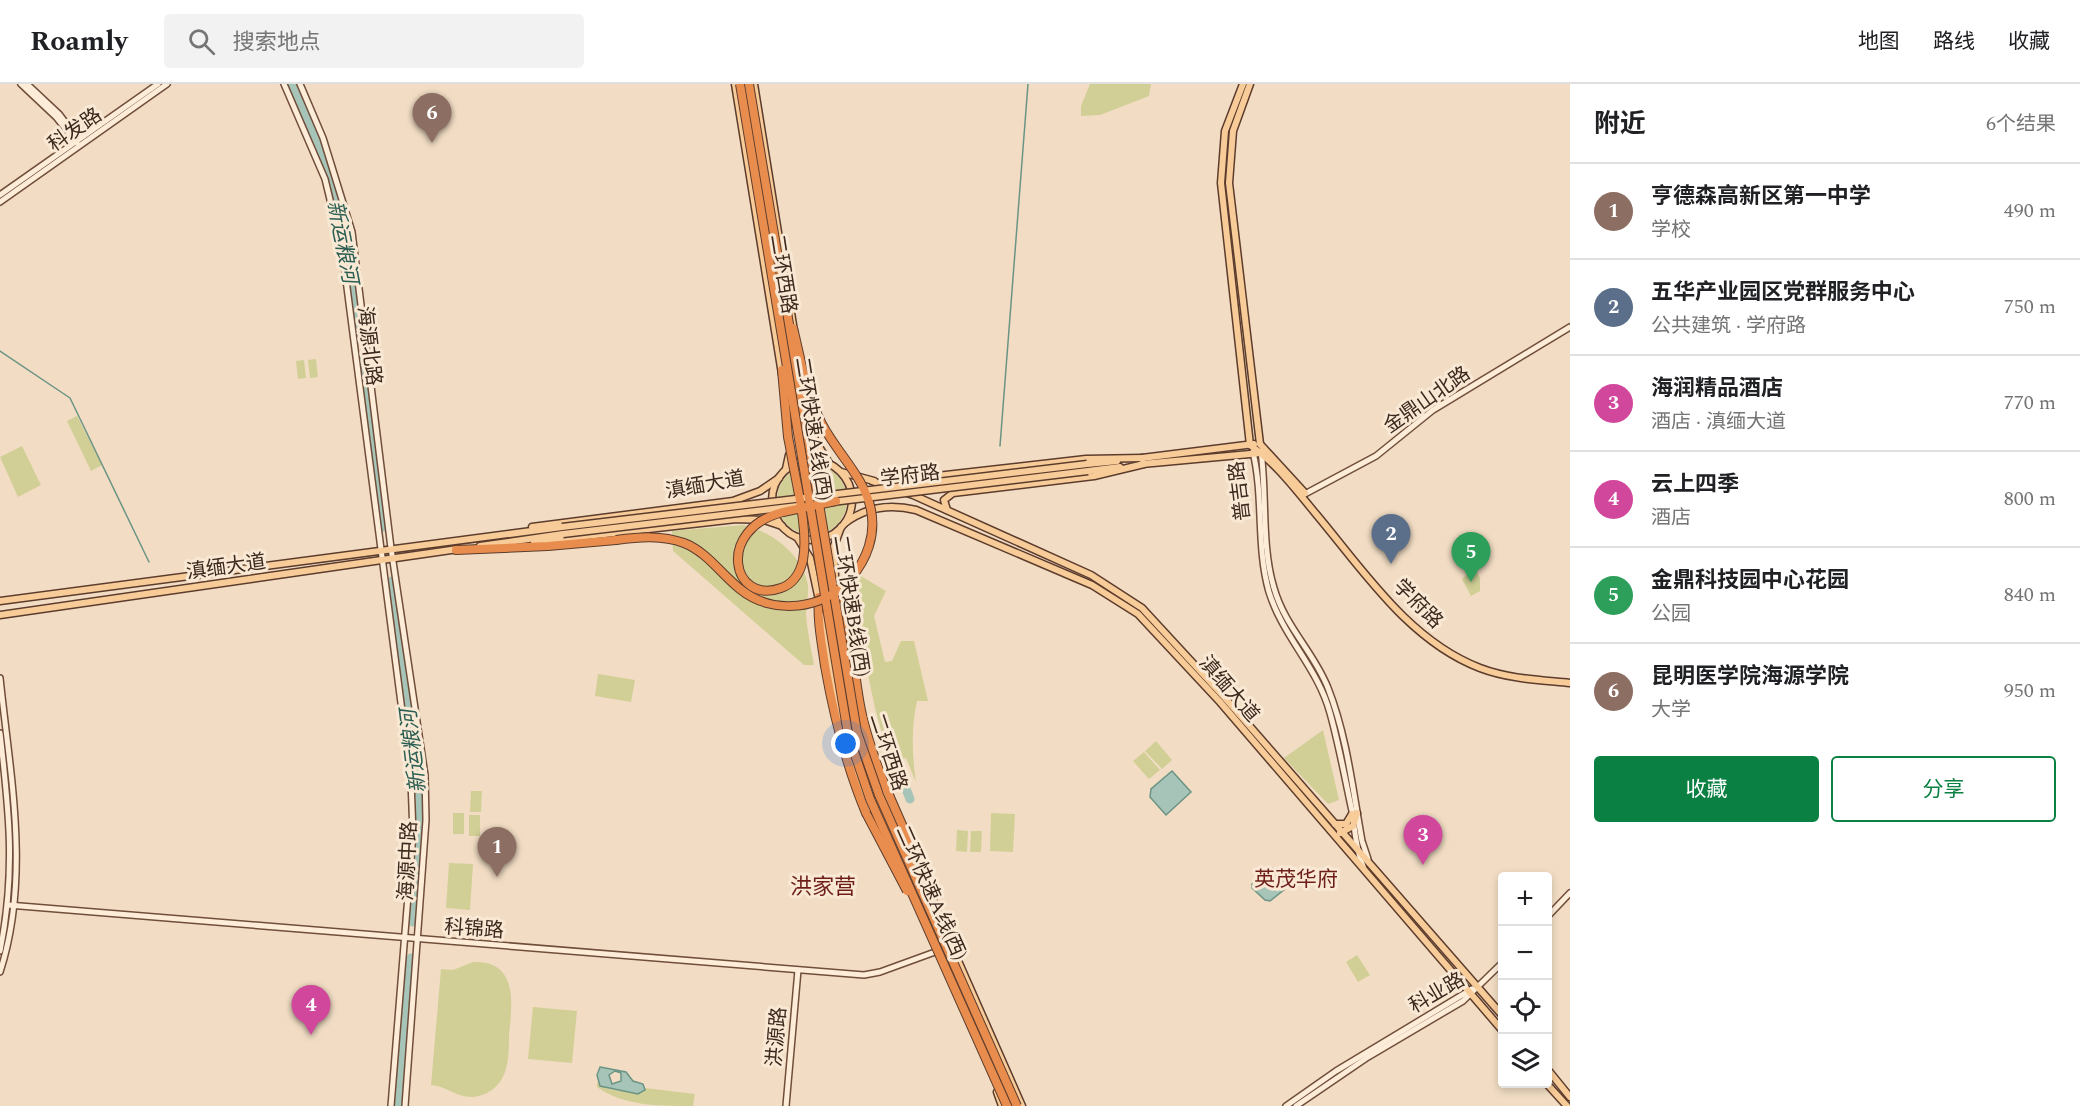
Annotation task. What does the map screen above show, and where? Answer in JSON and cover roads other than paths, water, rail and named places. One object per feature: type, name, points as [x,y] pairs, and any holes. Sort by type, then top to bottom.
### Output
[{"type":"highway","name":"二环快速A线(西)","points":[[740,84],[848,734],[870,799],[1007,1106]]},
{"type":"highway","name":"二环快速B线(西)","points":[[749,84],[857,732],[879,795],[1017,1106]]},
{"type":"highway","points":[[456,550],[541,547],[657,537],[687,544],[704,555],[749,596],[764,602],[782,605],[808,604],[831,595],[846,584],[862,561],[872,535],[870,504],[861,484],[828,436],[814,407],[779,268]]},
{"type":"highway","points":[[780,334],[787,428],[795,482],[799,506],[801,518],[803,530],[803,555],[798,574],[787,586],[763,590],[746,580],[738,567],[737,553],[741,540],[752,527],[776,514],[783,512],[793,510],[804,508],[836,501]]},
{"type":"highway","points":[[837,594],[845,618],[861,709],[880,772],[922,869],[955,963]]},
{"type":"highway","points":[[819,597],[818,620],[839,737],[858,792],[935,942]]},
{"type":"main road","points":[[21,84],[56,117],[77,142]]},
{"type":"main road","points":[[27,84],[59,114],[77,142]]},
{"type":"main road","name":"科发路","points":[[0,195],[158,84]]},
{"type":"main road","name":"科发路","points":[[0,202],[77,142],[167,84]]},
{"type":"main road","name":"海源北路","points":[[284,84],[324,179],[342,249],[380,549]]},
{"type":"main road","name":"海源北路","points":[[300,84],[323,138],[352,232],[391,548]]},
{"type":"main road","name":"二环西路","points":[[735,84],[787,402],[790,444],[786,469]]},
{"type":"main road","name":"二环西路","points":[[754,84],[805,398],[813,435],[829,463]]},
{"type":"main road","name":"普吉路","points":[[1243,84],[1225,132],[1221,183],[1268,589],[1282,625],[1310,665],[1323,689],[1365,851],[1377,872]]},
{"type":"main road","name":"普吉路","points":[[1250,84],[1233,131],[1229,183],[1261,453],[1273,587],[1288,624],[1315,662],[1328,687],[1336,712],[1355,814]]},
{"type":"main road","name":"金鼎山北路","points":[[1304,494],[1376,456],[1433,410],[1570,327]]},
{"type":"main road","points":[[787,402],[791,406],[798,407],[802,405],[805,398]]},
{"type":"main road","name":"学府路","points":[[562,530],[836,501],[1260,444],[1304,494],[1371,579],[1430,641],[1462,660],[1495,673],[1570,683]]},
{"type":"main road","name":"学府路","points":[[1250,445],[1304,494]]},
{"type":"main road","name":"学府路","points":[[841,472],[872,481],[896,482],[1086,459],[1143,461],[1261,453]]},
{"type":"main road","points":[[807,460],[829,463],[848,481],[852,496],[850,512],[843,525],[820,539],[797,537],[782,526],[772,505],[772,493],[786,469],[807,460]]},
{"type":"main road","points":[[950,512],[944,505],[946,497],[964,491],[1094,476],[1143,461]]},
{"type":"main road","name":"学府路","points":[[562,530],[1087,468]]},
{"type":"main road","points":[[962,474],[957,482],[959,488],[964,491]]},
{"type":"main road","name":"滇缅大道","points":[[455,540],[562,522],[737,500],[760,491],[779,478]]},
{"type":"main road","name":"滇缅大道","points":[[872,481],[904,491],[1104,582],[1142,608],[1212,683],[1359,854],[1498,1009]]},
{"type":"main road","points":[[737,500],[743,501],[747,507],[746,514],[740,518]]},
{"type":"main road","name":"滇缅大道","points":[[843,525],[857,515],[878,508],[896,506],[916,510],[1092,585],[1116,599],[1156,631],[1498,1024]]},
{"type":"main road","name":"滇缅大道","points":[[0,615],[456,550],[740,518],[764,520],[782,526]]},
{"type":"main road","name":"二环西路","points":[[843,525],[834,555],[837,594],[856,706],[875,774],[1022,1106]]},
{"type":"main road","name":"滇缅大道","points":[[0,601],[380,549],[562,530]]},
{"type":"main road","name":"滇缅大道","points":[[456,550],[562,530]]},
{"type":"main road","name":"二环西路","points":[[797,537],[810,558],[838,710],[852,762],[866,800],[1002,1106]]},
{"type":"main road","name":"海源中路","points":[[391,548],[425,775],[426,820],[405,1106]]},
{"type":"main road","name":"海源中路","points":[[380,549],[413,805],[391,1106]]},
{"type":"main road","points":[[819,597],[826,589],[837,594]]},
{"type":"main road","points":[[0,678],[16,830],[11,906],[0,972]]},
{"type":"main road","points":[[0,733],[10,830],[11,906],[0,951]]},
{"type":"main road","points":[[1332,822],[1344,825],[1355,814]]},
{"type":"main road","points":[[1355,814],[1353,826],[1359,854],[1370,878]]},
{"type":"main road","points":[[1328,829],[1342,833],[1353,826]]},
{"type":"main road","points":[[1552,912],[1570,893]]},
{"type":"main road","name":"科锦路","points":[[11,906],[404,939],[874,974],[935,952]]},
{"type":"main road","name":"科业路","points":[[1286,1106],[1336,1071],[1479,987],[1498,968]]},
{"type":"main road","name":"洪源路","points":[[786,1106],[798,970]]},
{"type":"main road","name":"科业路","points":[[1296,1106],[1470,992]]},
{"type":"main road","points":[[1552,1075],[1570,1096]]},
{"type":"main road","points":[[1551,1088],[1567,1106]]},
{"type":"waterway","name":"新运粮河","points":[[291,84],[321,152],[340,210],[358,335]]},
{"type":"waterway","points":[[1000,446],[1028,84]]},
{"type":"waterway","points":[[0,351],[70,398],[149,562]]},
{"type":"waterway","points":[[361,356],[384,527]]},
{"type":"waterway","name":"新运粮河","points":[[392,581],[420,798],[420,839],[413,922]]},
{"type":"waterway","points":[[896,763],[910,799]]},
{"type":"waterway","name":"新运粮河","points":[[398,1106],[411,958]]},
{"type":"place","name":"昆明医学院海源学院","points":[[432,143]]},
{"type":"place","name":"五华产业园区党群服务中心","points":[[1391,564]]},
{"type":"place","name":"金鼎科技园中心花园","points":[[1471,582]]},
{"type":"place","name":"海润精品酒店","points":[[1423,865]]},
{"type":"place","name":"亨德森高新区第一中学","points":[[497,877]]},
{"type":"place","name":"云上四季","points":[[311,1035]]},
{"type":"district","name":"英茂华府","points":[[1296,880]]},
{"type":"district","name":"洪家营","points":[[823,887]]}]
